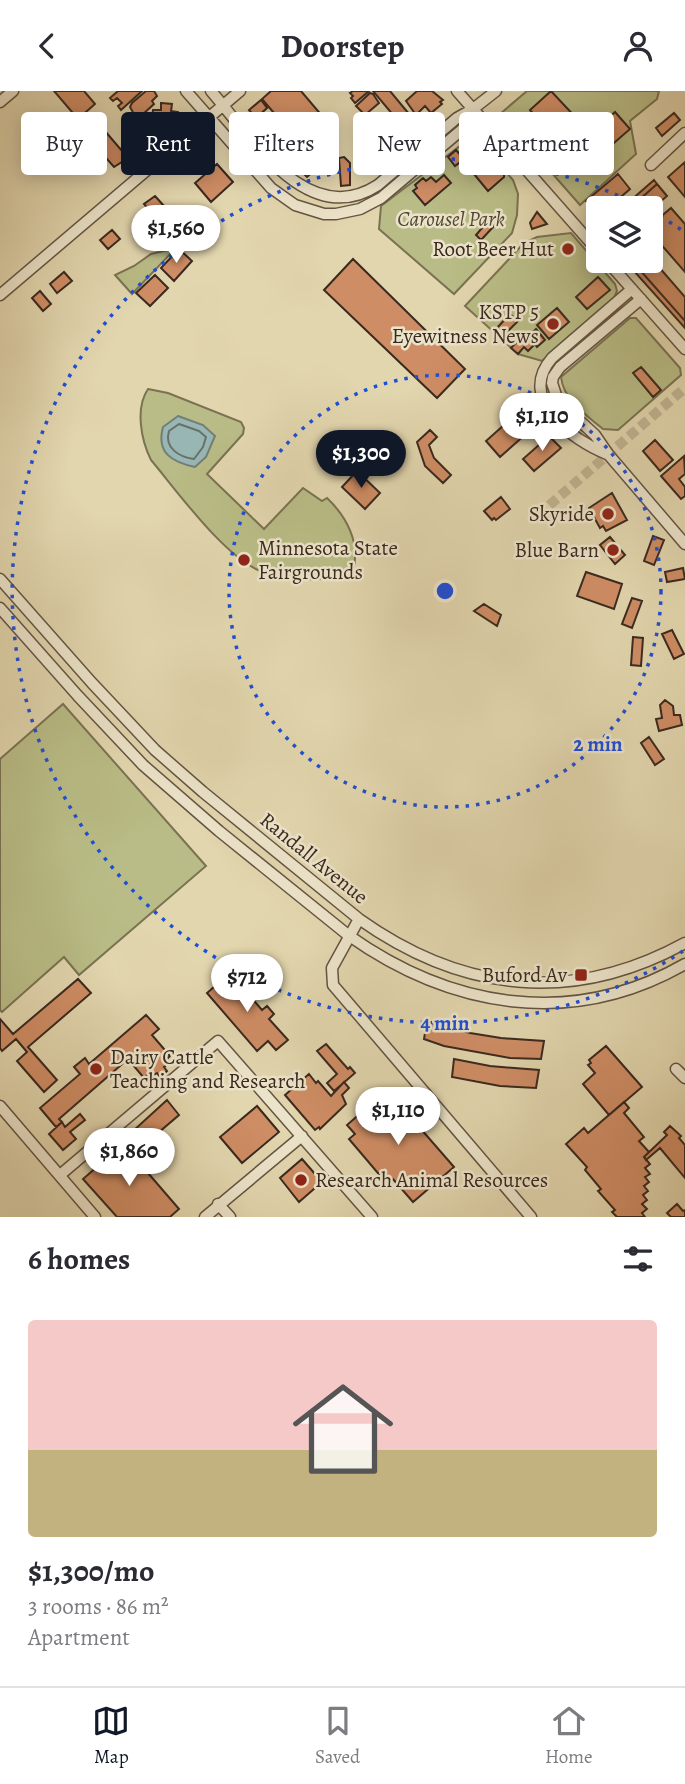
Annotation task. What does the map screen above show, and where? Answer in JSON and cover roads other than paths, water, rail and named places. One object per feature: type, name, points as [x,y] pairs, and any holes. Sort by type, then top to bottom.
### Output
[{"type":"street","points":[[0,102],[13,91]]},
{"type":"street","points":[[186,91],[204,112]]},
{"type":"street","points":[[211,91],[283,173],[317,194],[341,198],[366,193],[457,118],[496,91]]},
{"type":"street","points":[[215,112],[240,91]]},
{"type":"street","points":[[457,91],[586,237]]},
{"type":"street","points":[[215,125],[271,188],[295,205],[311,211],[336,214],[372,204],[465,127],[473,109]]},
{"type":"street","points":[[651,165],[685,134]]},
{"type":"street","points":[[0,295],[142,175]]},
{"type":"street","points":[[618,273],[685,349]]},
{"type":"street","points":[[608,454],[586,445],[553,415],[543,403],[539,389],[542,372],[552,358],[632,289]]},
{"type":"street","points":[[641,299],[560,367],[553,377],[553,389],[558,401],[595,435],[685,544]]},
{"type":"street","name":"Randall Avenue","points":[[0,579],[155,750],[203,792],[386,939],[447,968],[512,981],[576,981],[635,967],[685,943]]},
{"type":"street","name":"Randall Avenue","points":[[0,608],[143,765],[219,831],[348,935],[377,955],[439,985],[508,1000],[545,1003],[620,994],[685,964]]},
{"type":"street","points":[[359,919],[332,968],[333,985],[338,994],[531,1217]]},
{"type":"street","points":[[635,967],[642,985]]},
{"type":"street","points":[[61,1175],[218,1041],[372,1217]]},
{"type":"street","points":[[676,1069],[685,1078]]},
{"type":"street","points":[[0,1106],[95,1217]]},
{"type":"street","points":[[205,1217],[302,1136]]},
{"type":"street","points":[[218,1204],[229,1217]]},
{"type":"water","points":[[178,416],[203,425],[215,436],[206,457],[195,467],[173,459],[162,444],[163,427]]},
{"type":"tunnel","points":[[538,515],[685,388]]},
{"type":"place","name":"Root Beer Hut","points":[[568,249]]},
{"type":"place","name":"KSTP 5 Eyewitness News","points":[[553,324]]},
{"type":"place","name":"Skyride","points":[[608,514]]},
{"type":"place","name":"Blue Barn","points":[[613,550]]},
{"type":"place","name":"Minnesota State Fairgrounds","points":[[244,560]]},
{"type":"place","name":"Buford Av","points":[[581,975]]},
{"type":"place","name":"Dairy Cattle Teaching and Research","points":[[96,1069]]},
{"type":"place","name":"Research Animal Resources","points":[[301,1180]]},
{"type":"park label","name":"Carousel Park","points":[[451,219]]}]
